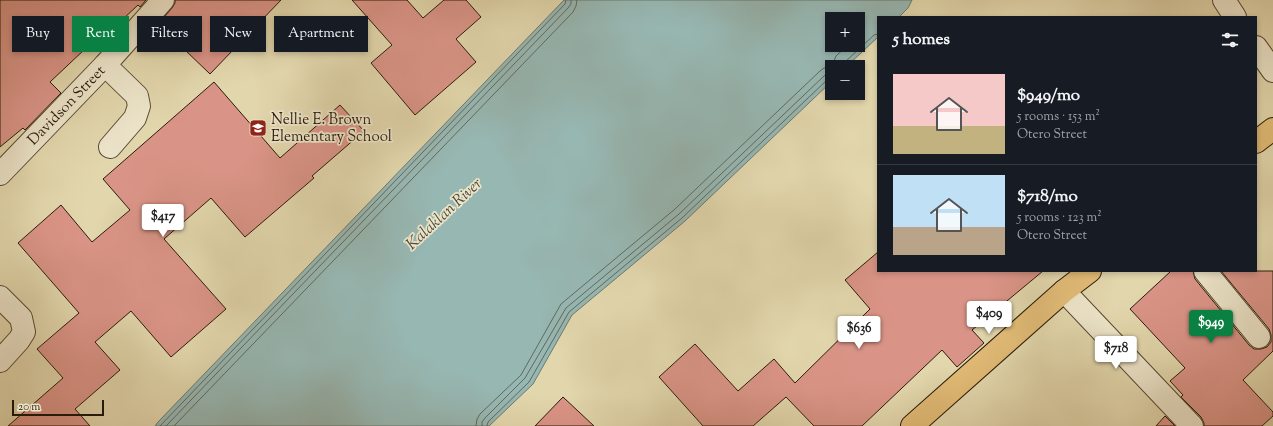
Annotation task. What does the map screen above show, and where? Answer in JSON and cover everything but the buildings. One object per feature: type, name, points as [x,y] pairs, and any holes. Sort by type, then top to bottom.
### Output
[{"type":"main road","points":[[1257,141],[1273,129]]},
{"type":"main road","points":[[912,426],[1089,272]]},
{"type":"street","name":"Davidson Street","points":[[0,174],[104,65],[163,0]]},
{"type":"street","points":[[1224,0],[1234,16]]},
{"type":"street","points":[[1257,48],[1273,72]]},
{"type":"street","points":[[104,65],[137,96],[140,106],[136,118],[110,147]]},
{"type":"street","points":[[1206,272],[1259,337]]},
{"type":"street","points":[[1064,292],[1192,426]]},
{"type":"street","points":[[0,297],[21,318],[24,332],[19,340],[0,360]]},
{"type":"water","name":"Kalaklan River","points":[[564,0],[912,0],[908,8],[900,16],[877,16],[877,38],[865,49],[865,12],[825,12],[825,52],[862,52],[853,60],[825,60],[825,88],[685,221],[572,315],[533,384],[489,426],[155,426]]},
{"type":"place","name":"Nellie E. Brown Elementary School","points":[[258,128]]}]
